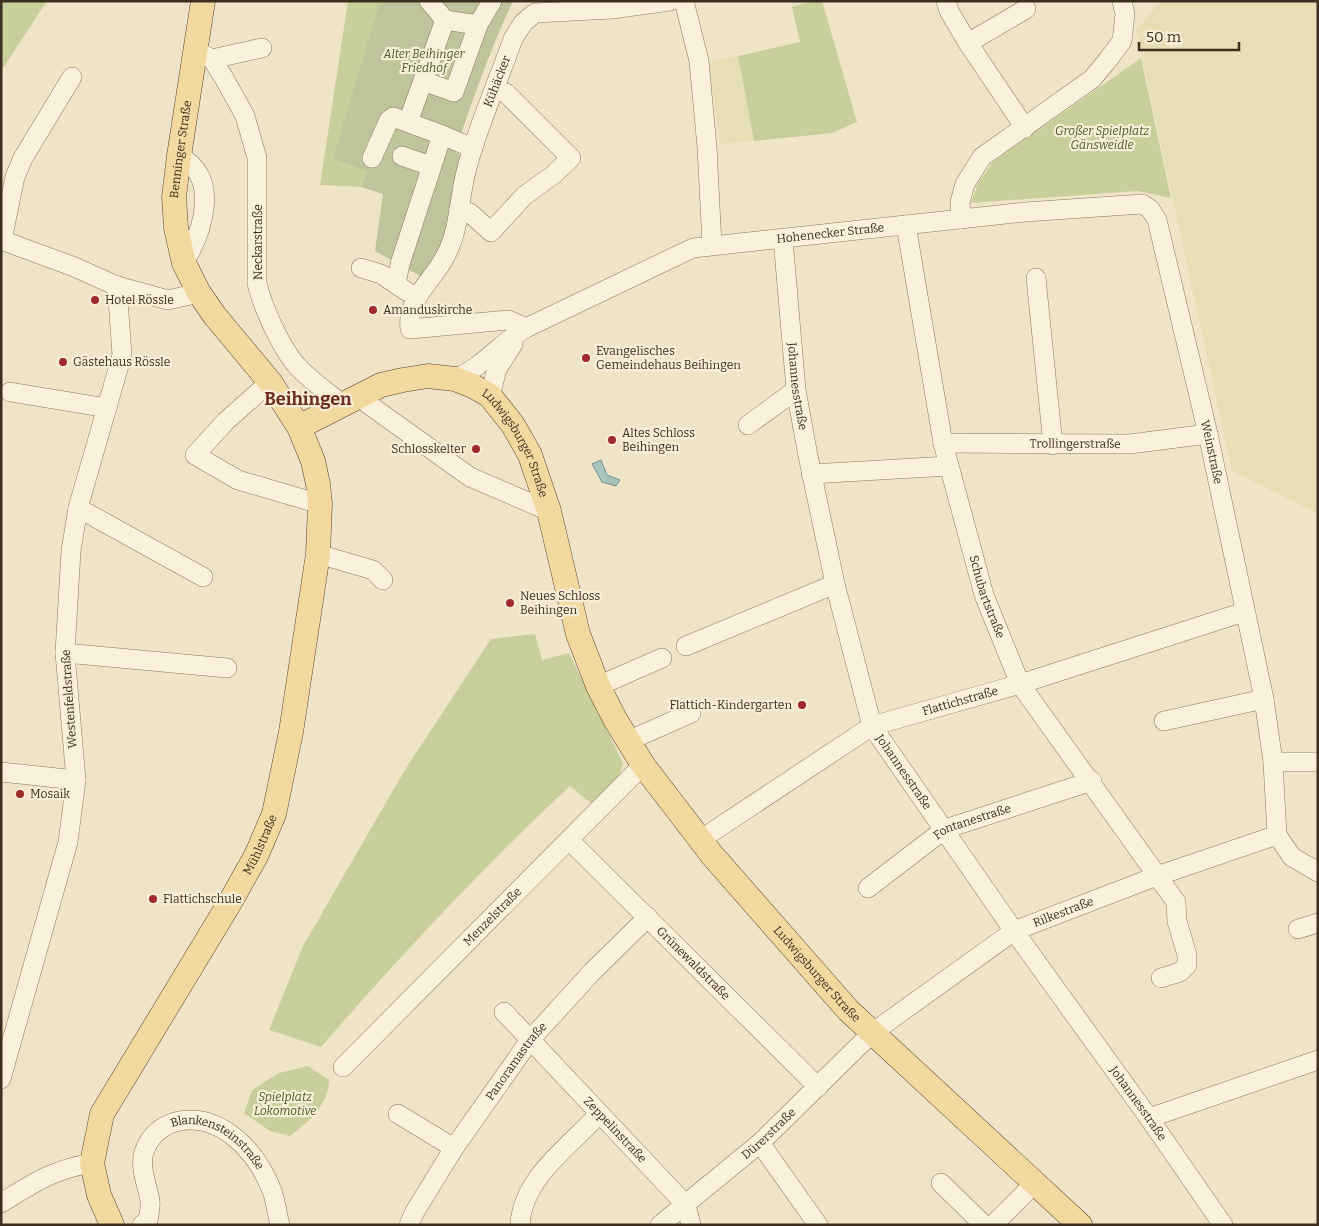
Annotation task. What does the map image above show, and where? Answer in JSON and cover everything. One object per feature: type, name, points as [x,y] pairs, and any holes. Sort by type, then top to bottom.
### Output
[{"type":"main road","name":"Benninger Straße","points":[[197,2],[204,55],[179,156],[174,197],[176,228],[184,263],[199,293],[215,316],[270,382],[299,427]]},
{"type":"main road","points":[[299,427],[381,385],[428,376],[478,381]]},
{"type":"main road","name":"Ludwigsburger Straße","points":[[478,381],[513,425],[530,455],[549,511],[578,634],[598,686],[643,765],[700,840],[848,1010],[1080,1225]]},
{"type":"main road","name":"Mühlstraße","points":[[112,1225],[100,1195],[92,1163],[102,1114],[111,1096],[229,904],[256,856],[274,814],[291,732],[318,554],[320,504],[313,461],[299,427]]},
{"type":"street","points":[[429,1],[445,20],[478,25]]},
{"type":"street","points":[[423,81],[454,92],[478,25],[492,1]]},
{"type":"street","name":"Kühäcker","points":[[414,299],[447,255],[455,234],[466,169],[473,148],[496,90],[513,39],[532,7],[612,9],[670,1]]},
{"type":"street","points":[[684,1],[699,61],[707,147],[712,245]]},
{"type":"street","points":[[946,1],[949,11],[968,43],[1025,128]]},
{"type":"street","points":[[961,219],[960,202],[965,184],[982,157],[1092,79],[1122,41],[1125,14],[1122,1]]},
{"type":"street","points":[[968,43],[1026,8]]},
{"type":"street","points":[[408,122],[445,20]]},
{"type":"street","points":[[204,55],[262,48]]},
{"type":"street","name":"Neckarstraße","points":[[204,55],[245,116],[257,158],[257,283],[260,297],[276,330],[298,366],[352,400],[368,404],[470,477],[549,511]]},
{"type":"street","points":[[72,78],[23,158],[15,177],[2,240],[72,266],[117,286],[168,300],[199,293]]},
{"type":"street","points":[[459,208],[470,213],[491,232],[524,196],[553,175],[571,158],[506,93],[496,90]]},
{"type":"street","points":[[372,158],[389,120],[393,117],[473,148]]},
{"type":"street","points":[[396,284],[400,264],[442,135]]},
{"type":"street","points":[[402,156],[431,166]]},
{"type":"street","name":"Hohenecker Straße","points":[[478,381],[520,325],[693,248],[1126,203],[1142,204],[1150,209]]},
{"type":"street","name":"Weinstraße","points":[[1150,209],[1157,220],[1208,434],[1244,612],[1264,699],[1273,762],[1277,835],[1292,858],[1318,872]]},
{"type":"street","name":"Schubartstraße","points":[[906,225],[943,442],[984,596],[1020,684],[1092,782],[1176,902],[1177,921],[1187,955],[1187,965],[1180,972],[1161,978]]},
{"type":"street","name":"Johannesstraße","points":[[783,239],[796,390],[811,474],[835,584],[872,726],[1014,931],[1149,1118],[1223,1225]]},
{"type":"street","points":[[361,268],[381,274],[414,299],[409,322],[410,329],[508,320],[520,325]]},
{"type":"street","points":[[1036,278],[1053,445]]},
{"type":"street","name":"Westenfeldstraße","points":[[1,1079],[68,842],[76,780],[65,653],[71,551],[78,508],[122,355],[117,286]]},
{"type":"street","points":[[270,382],[226,421],[195,455],[238,480],[320,504]]},
{"type":"street","points":[[748,425],[796,390]]},
{"type":"street","points":[[10,392],[107,408]]},
{"type":"street","name":"Trollingerstraße","points":[[943,442],[1053,445],[1130,444],[1208,434]]},
{"type":"street","points":[[811,474],[949,466]]},
{"type":"street","points":[[78,508],[203,577]]},
{"type":"street","points":[[318,554],[373,570],[383,580]]},
{"type":"street","points":[[686,646],[835,584]]},
{"type":"street","name":"Flattichstraße","points":[[700,840],[872,726],[1020,684],[1244,612]]},
{"type":"street","points":[[65,653],[228,668]]},
{"type":"street","points":[[598,686],[662,658]]},
{"type":"street","points":[[1164,720],[1264,699]]},
{"type":"street","points":[[628,741],[691,713]]},
{"type":"street","points":[[1273,762],[1318,762]]},
{"type":"street","name":"Menzelstraße","points":[[344,1067],[643,765]]},
{"type":"street","points":[[1,772],[76,780]]},
{"type":"street","name":"Fontanestraße","points":[[868,888],[945,829],[1092,782]]},
{"type":"street","name":"Rilkestraße","points":[[872,1033],[1014,931],[1158,876],[1277,835]]},
{"type":"street","name":"Grünewaldstraße","points":[[569,840],[818,1086]]},
{"type":"street","name":"Panoramastraße","points":[[410,1225],[414,1213],[454,1148],[530,1040],[592,972],[648,917]]},
{"type":"street","points":[[1298,929],[1318,922]]},
{"type":"street","name":"Zeppelinstraße","points":[[504,1012],[686,1205],[691,1225]]},
{"type":"street","name":"Dürerstraße","points":[[660,1225],[760,1142],[872,1033]]},
{"type":"street","points":[[1149,1118],[1318,1060]]},
{"type":"street","points":[[398,1114],[454,1148]]},
{"type":"street","points":[[520,1225],[528,1193],[557,1155],[599,1114]]},
{"type":"street","name":"Blankensteinstraße","points":[[142,1225],[148,1220],[151,1204],[143,1154],[153,1134],[168,1124],[194,1119],[221,1128],[236,1137],[252,1155],[273,1193],[280,1225]]},
{"type":"street","points":[[760,1142],[818,1225]]},
{"type":"street","points":[[1,1203],[38,1180],[55,1172],[92,1163]]},
{"type":"street","points":[[941,1183],[984,1225]]},
{"type":"street","points":[[993,1225],[1034,1183]]},
{"type":"shaded area","points":[[1161,1],[1318,1],[1318,514],[1232,471],[1136,30]]},
{"type":"shaded area","points":[[738,56],[754,141],[720,144],[708,61]]},
{"type":"green space","points":[[1,1],[47,1],[1,71]]},
{"type":"green space","points":[[348,1],[380,1],[334,159],[367,171],[361,187],[320,185]]},
{"type":"green space","name":"Alter Beihinger Friedhof","points":[[380,1],[513,1],[482,76],[455,152],[461,155],[442,251],[422,277],[375,251],[383,194],[361,187],[367,171],[333,159]]},
{"type":"green space","points":[[812,1],[822,1],[857,122],[832,133],[754,141],[738,56],[800,42],[792,7]]},
{"type":"green space","name":"Großer Spielplatz Gänsweidle","points":[[1141,58],[1171,198],[1137,191],[971,203],[978,183],[993,162]]},
{"type":"green space","points":[[535,634],[542,660],[569,653],[623,763],[615,781],[593,805],[570,786],[442,913],[321,1047],[269,1030],[303,946],[406,768],[491,639]]},
{"type":"green space","name":"Spielplatz Lokomotive","points":[[308,1066],[329,1080],[326,1097],[317,1112],[290,1136],[270,1131],[244,1113],[252,1090],[279,1073]]},
{"type":"water","points":[[601,460],[607,475],[620,480],[616,486],[602,482],[592,464]]},
{"type":"place","name":"Hotel Rössle","points":[[95,300]]},
{"type":"place","name":"Amanduskirche","points":[[373,310]]},
{"type":"place","name":"Evangelisches Gemeindehaus Beihingen","points":[[586,358]]},
{"type":"place","name":"Gästehaus Rössle","points":[[63,362]]},
{"type":"place","name":"Altes Schloss Beihingen","points":[[612,440]]},
{"type":"place","name":"Schlosskelter","points":[[476,449]]},
{"type":"place","name":"Neues Schloss Beihingen","points":[[510,603]]},
{"type":"place","name":"Flattich-Kindergarten","points":[[802,705]]},
{"type":"place","name":"Mosaik","points":[[20,794]]},
{"type":"place","name":"Flattichschule","points":[[153,899]]},
{"type":"district","name":"Beihingen","points":[[308,399]]}]
